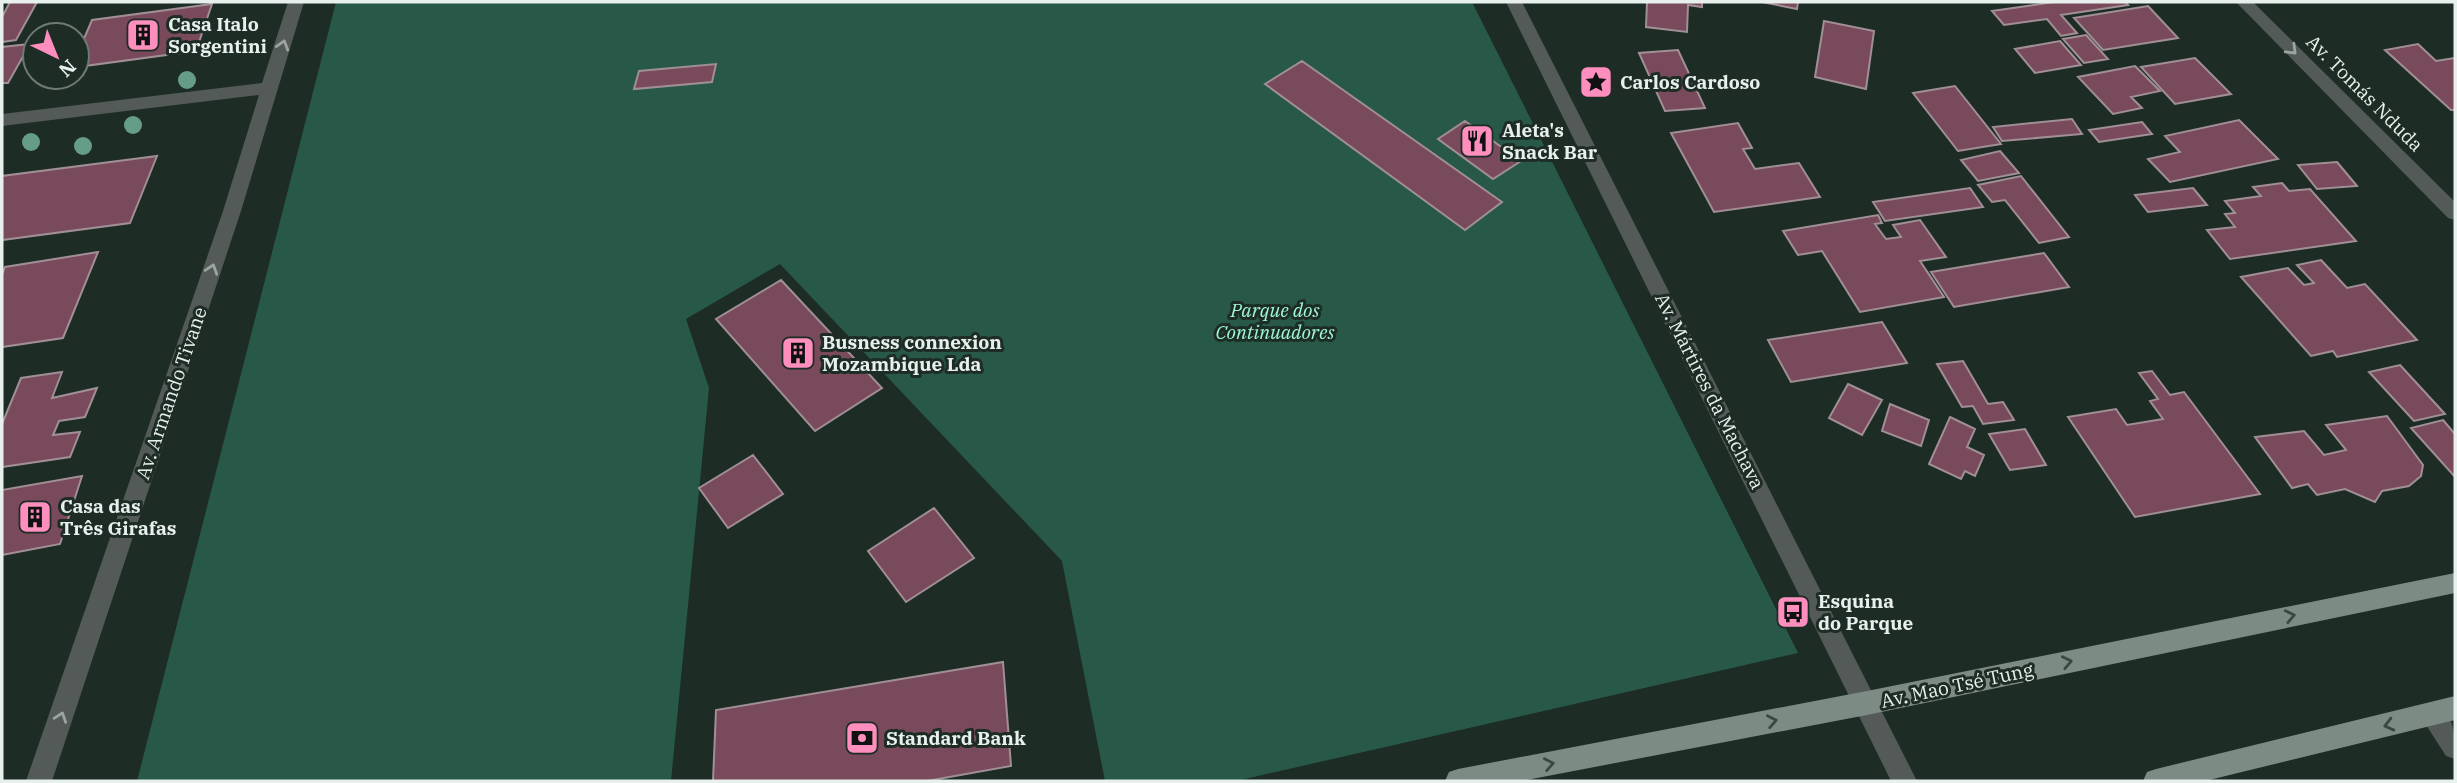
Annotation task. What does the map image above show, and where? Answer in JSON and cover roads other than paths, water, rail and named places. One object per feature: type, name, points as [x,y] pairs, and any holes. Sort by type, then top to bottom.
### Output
[{"type":"main road","name":"Av. Mao Tsé Tung","points":[[1458,781],[1867,703],[2455,583]]},
{"type":"main road","points":[[2156,781],[2443,711]]},
{"type":"street","name":"Av. Armando Tivane","points":[[39,781],[219,248],[296,2]]},
{"type":"street","name":"Av. Mártires da Machava","points":[[1514,2],[1904,781]]},
{"type":"street","name":"Av. Tomás Nduda","points":[[2244,2],[2455,213]]},
{"type":"street","points":[[2,120],[270,88]]},
{"type":"street","points":[[2443,711],[2455,747]]},
{"type":"place","name":"Casa Italo Sorgentini","points":[[143,35]]},
{"type":"place","name":"Carlos Cardoso","points":[[1596,82]]},
{"type":"place","name":"Aleta's Snack Bar","points":[[1477,141]]},
{"type":"place","name":"Busness connexion Mozambique Lda","points":[[798,353]]},
{"type":"place","name":"Casa das Três Girafas","points":[[35,517]]},
{"type":"place","name":"Esquina do Parque","points":[[1793,612]]},
{"type":"place","name":"Standard Bank","points":[[862,738]]},
{"type":"park label","name":"Parque dos Continuadores","points":[[1275,321]]}]
